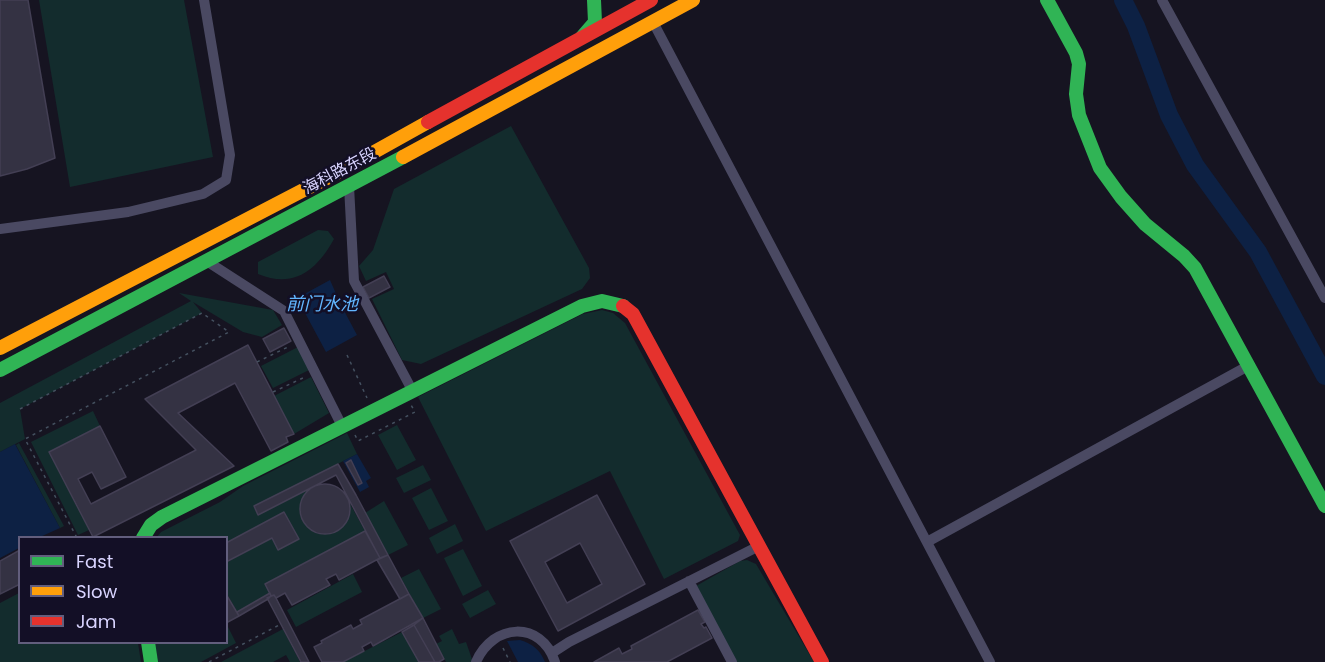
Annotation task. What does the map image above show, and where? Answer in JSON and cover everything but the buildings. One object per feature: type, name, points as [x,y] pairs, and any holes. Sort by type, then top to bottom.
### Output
[{"type":"main road","points":[[579,39],[595,21],[594,0]]},
{"type":"main road","name":"海科路东段","points":[[0,348],[342,170],[651,0]]},
{"type":"main road","name":"海科路东段","points":[[0,370],[349,186],[693,0]]},
{"type":"main road","points":[[1047,0],[1076,53],[1079,64],[1076,94],[1079,115],[1100,168],[1145,224],[1195,268],[1325,506]]},
{"type":"main road","points":[[144,536],[151,525],[162,517],[409,392],[589,303],[600,300],[620,304],[633,314],[822,662]]},
{"type":"main road","points":[[148,644],[151,662]]},
{"type":"street","points":[[0,229],[128,212],[203,194],[226,180],[230,155],[204,0]]},
{"type":"street","points":[[1162,0],[1325,298]]},
{"type":"street","points":[[653,22],[990,662]]},
{"type":"street","points":[[349,186],[354,281],[409,392]]},
{"type":"street","points":[[205,260],[284,311],[315,372],[346,424]]},
{"type":"street","points":[[927,542],[1248,366]]},
{"type":"street","points":[[476,662],[481,650],[491,640],[503,633],[518,631],[531,634],[543,642],[554,657],[569,642],[759,546]]},
{"type":"street","points":[[689,581],[732,662]]},
{"type":"path","points":[[20,409],[202,314],[229,332],[25,439],[76,536]]},
{"type":"path","points":[[257,362],[299,341]]},
{"type":"path","points":[[347,355],[373,410]]},
{"type":"path","points":[[273,393],[315,372]]},
{"type":"path","points":[[346,424],[358,441],[415,412],[409,392]]},
{"type":"path","points":[[209,662],[281,624]]},
{"type":"path","points":[[497,636],[510,662]]},
{"type":"green space","points":[[39,0],[184,0],[213,157],[70,187]]},
{"type":"green space","points":[[511,126],[589,268],[590,278],[582,289],[421,364],[402,360],[372,299],[394,289],[386,272],[366,281],[359,266],[373,250],[394,189]]},
{"type":"green space","points":[[318,230],[328,231],[334,239],[312,268],[293,278],[271,278],[258,274],[258,262]]},
{"type":"green space","points":[[179,293],[273,310],[282,325],[262,337],[243,332],[193,302],[202,313],[20,409],[25,439],[0,452],[0,403],[191,301]]},
{"type":"green space","points":[[602,310],[613,313],[625,323],[740,535],[738,541],[664,579],[610,471],[486,531],[418,397],[583,314]]},
{"type":"green space","points":[[298,347],[309,370],[273,388],[261,366]]},
{"type":"green space","points":[[311,377],[329,413],[294,434],[274,396]]},
{"type":"green space","points":[[93,411],[100,426],[49,452],[89,530],[78,535],[31,442]]},
{"type":"green space","points":[[397,425],[416,460],[397,470],[378,435]]},
{"type":"green space","points":[[347,433],[357,454],[254,507],[258,515],[312,487],[305,494],[300,508],[301,516],[309,528],[325,534],[342,527],[348,518],[348,500],[365,531],[265,584],[270,593],[237,612],[228,596],[228,561],[272,538],[298,538],[285,513],[228,544],[228,536],[158,536],[161,532],[220,502],[243,486]]},
{"type":"green space","points":[[19,443],[64,526],[60,528],[16,445]]},
{"type":"green space","points":[[423,465],[431,480],[404,493],[396,478]]},
{"type":"green space","points":[[431,488],[448,521],[429,530],[412,498]]},
{"type":"green space","points":[[384,501],[408,545],[388,555],[365,513]]},
{"type":"green space","points":[[455,524],[463,541],[437,554],[429,538]]},
{"type":"green space","points":[[463,549],[482,586],[463,596],[444,558]]},
{"type":"green space","points":[[747,560],[756,564],[814,662],[736,662],[696,586],[740,561]]},
{"type":"green space","points":[[419,569],[441,609],[423,618],[401,578]]},
{"type":"green space","points":[[353,574],[362,592],[296,627],[287,610]]},
{"type":"green space","points":[[488,590],[496,604],[470,618],[462,604]]},
{"type":"green space","points":[[18,594],[18,644],[138,644],[141,662],[0,662],[0,603]]},
{"type":"green space","points":[[228,627],[236,643],[201,662],[158,662],[155,644],[228,644]]},
{"type":"green space","points":[[283,629],[300,662],[290,662],[286,655],[273,662],[221,662]]},
{"type":"green space","points":[[452,629],[459,644],[466,642],[473,662],[446,662],[436,644],[442,641],[439,636]]},
{"type":"green space","points":[[402,632],[419,662],[343,662]]},
{"type":"water","name":"前门水池","points":[[330,280],[357,335],[326,352],[297,298]]},
{"type":"water","points":[[15,444],[60,528],[42,536],[18,536],[18,549],[0,558],[0,452]]},
{"type":"water","points":[[357,454],[371,478],[366,481],[369,487],[360,492],[343,461]]},
{"type":"water","points":[[520,640],[536,648],[545,662],[518,662],[507,641]]},
{"type":"waterway","points":[[1123,0],[1136,26],[1169,115],[1195,165],[1258,252],[1325,376]]},
{"type":"traffic: fast","points":[[582,37],[595,22],[594,0]]},
{"type":"traffic: fast","points":[[1047,0],[1076,53],[1079,64],[1076,94],[1079,115],[1100,168],[1145,224],[1195,268],[1325,506]]},
{"type":"traffic: fast","points":[[0,370],[403,157]]},
{"type":"traffic: fast","points":[[144,536],[151,525],[162,517],[582,306],[602,301],[623,306]]},
{"type":"traffic: fast","points":[[148,644],[151,662]]},
{"type":"traffic: slow","points":[[403,157],[693,0]]},
{"type":"traffic: slow","points":[[0,348],[342,170],[428,122]]},
{"type":"traffic: jam","points":[[428,122],[651,0]]},
{"type":"traffic: jam","points":[[623,306],[633,314],[822,662]]}]
